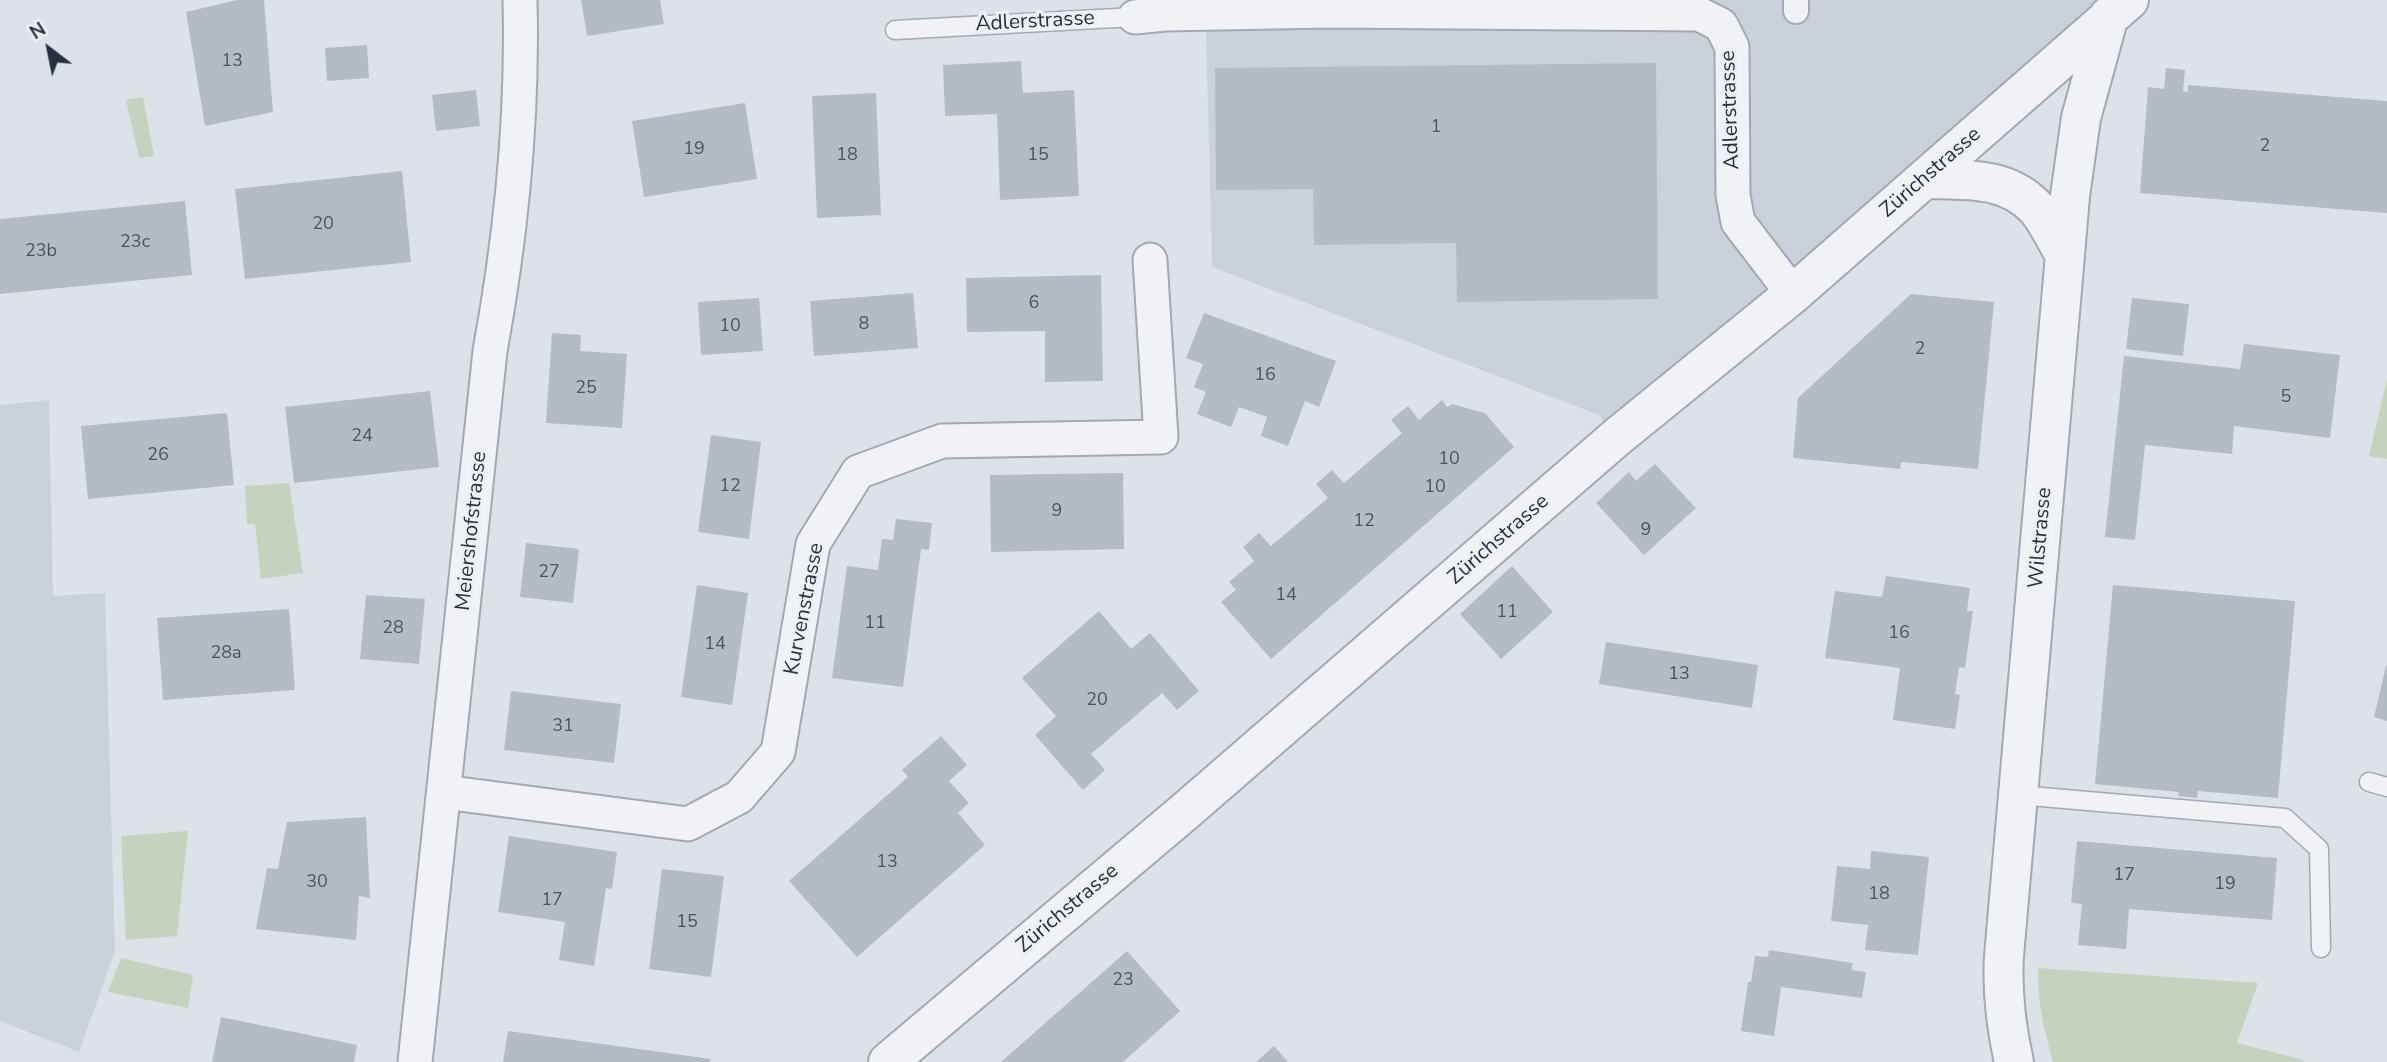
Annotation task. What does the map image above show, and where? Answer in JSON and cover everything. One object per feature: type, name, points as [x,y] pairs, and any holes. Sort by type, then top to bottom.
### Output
[{"type":"street","name":"Meiershofstrasse","points":[[415,1062],[490,351],[515,176],[520,0]]},
{"type":"street","name":"Adlerstrasse","points":[[1135,17],[1330,6],[1652,7],[1699,14],[1721,24],[1732,47],[1733,195],[1738,222],[1793,294]]},
{"type":"street","name":"Zürichstrasse","points":[[888,1062],[1182,814],[1617,437],[1793,294],[2117,6]]},
{"type":"street","name":"Wilstrasse","points":[[2014,1062],[2007,1031],[2003,976],[2070,196],[2081,118],[2117,6]]},
{"type":"street","points":[[1925,179],[1985,180],[2010,188],[2037,209],[2065,256]]},
{"type":"street","name":"Kurvenstrasse","points":[[444,792],[688,824],[739,797],[778,752],[813,544],[858,472],[942,441],[1161,437],[1150,260]]},
{"type":"lane","name":"Adlerstrasse","points":[[895,30],[1135,17]]},
{"type":"lane","points":[[2369,782],[2387,787]]},
{"type":"lane","points":[[2018,795],[2285,818],[2319,849],[2321,948]]},
{"type":"shaded area","points":[[1349,0],[2129,0],[1617,437],[1599,415],[1212,267],[1206,31],[1348,28]]},
{"type":"shaded area","points":[[49,400],[53,596],[105,593],[115,951],[79,1052],[0,1021],[0,405]]},
{"type":"green space","points":[[143,97],[154,156],[139,158],[126,100]]},
{"type":"green space","points":[[2387,379],[2387,459],[2369,456]]},
{"type":"green space","points":[[289,483],[303,573],[261,579],[255,524],[247,524],[245,486]]},
{"type":"green space","points":[[188,831],[177,936],[126,940],[121,836]]},
{"type":"green space","points":[[121,958],[193,975],[188,1008],[108,992]]},
{"type":"green space","points":[[2038,968],[2258,983],[2237,1043],[2304,1060],[2053,1062],[2042,1015]]},
{"type":"building","points":[[237,0],[264,0],[273,112],[205,126],[186,12]]},
{"type":"building","points":[[581,0],[660,0],[664,24],[587,36]]},
{"type":"building","points":[[367,45],[369,78],[327,81],[325,48]]},
{"type":"building","points":[[1021,61],[1023,93],[1074,90],[1079,196],[1000,200],[997,114],[945,116],[943,65]]},
{"type":"building","points":[[1656,63],[1658,299],[1457,302],[1456,243],[1314,245],[1313,189],[1216,190],[1215,68]]},
{"type":"building","points":[[2166,68],[2185,70],[2183,91],[2188,92],[2188,85],[2387,101],[2387,213],[2140,193],[2148,87],[2164,89]]},
{"type":"building","points":[[476,90],[480,126],[436,131],[432,95]]},
{"type":"building","points":[[876,93],[881,215],[817,218],[812,96]]},
{"type":"building","points":[[745,103],[757,179],[644,197],[632,121]]},
{"type":"building","points":[[402,171],[411,262],[245,279],[235,189]]},
{"type":"building","points":[[185,201],[192,275],[0,294],[0,219]]},
{"type":"building","points":[[1101,275],[1103,381],[1045,382],[1045,331],[967,332],[966,278]]},
{"type":"building","points":[[913,293],[918,348],[814,356],[810,301]]},
{"type":"building","points":[[1911,294],[1994,302],[1978,469],[1901,462],[1900,469],[1793,458],[1798,398]]},
{"type":"building","points":[[759,298],[763,351],[701,355],[698,302]]},
{"type":"building","points":[[2132,298],[2189,304],[2183,356],[2126,349]]},
{"type":"building","points":[[1204,313],[1336,361],[1319,407],[1305,401],[1288,446],[1261,436],[1267,417],[1239,407],[1231,427],[1197,414],[1206,392],[1194,387],[1203,364],[1186,358]]},
{"type":"building","points":[[552,333],[581,335],[580,351],[627,354],[622,428],[546,423]]},
{"type":"building","points":[[2244,344],[2340,355],[2330,438],[2234,426],[2232,454],[2145,445],[2135,540],[2105,537],[2124,356],[2240,369]]},
{"type":"building","points":[[430,391],[439,467],[294,483],[285,407]]},
{"type":"building","points":[[1442,400],[1447,407],[1452,404],[1485,413],[1514,447],[1271,659],[1221,602],[1236,590],[1229,582],[1254,561],[1243,547],[1259,533],[1271,546],[1328,498],[1316,484],[1332,470],[1344,483],[1402,433],[1391,420],[1408,406],[1419,420]]},
{"type":"building","points":[[227,413],[234,485],[88,499],[81,426]]},
{"type":"building","points":[[711,435],[761,442],[749,539],[698,532]]},
{"type":"building","points":[[1655,464],[1696,508],[1644,555],[1596,503],[1629,472],[1636,481]]},
{"type":"building","points":[[1123,473],[1124,549],[991,552],[990,475]]},
{"type":"building","points":[[896,519],[932,523],[929,550],[921,549],[903,687],[832,678],[847,566],[878,570],[882,539],[893,540]]},
{"type":"building","points":[[526,543],[579,549],[573,603],[520,597]]},
{"type":"building","points":[[1512,566],[1553,612],[1501,659],[1460,614]]},
{"type":"building","points":[[1886,576],[1970,588],[1967,611],[1973,611],[1965,668],[1959,667],[1955,694],[1960,695],[1955,729],[1893,720],[1900,668],[1825,658],[1835,591],[1882,597]]},
{"type":"building","points":[[697,585],[748,593],[732,705],[681,697]]},
{"type":"building","points":[[2113,585],[2295,601],[2278,798],[2198,791],[2197,798],[2178,796],[2179,792],[2095,784]]},
{"type":"building","points":[[366,595],[425,599],[419,664],[360,659]]},
{"type":"building","points":[[289,609],[295,690],[163,700],[157,618]]},
{"type":"building","points":[[1099,611],[1131,649],[1150,633],[1199,691],[1177,710],[1162,693],[1091,754],[1105,770],[1083,790],[1035,735],[1056,716],[1022,678]]},
{"type":"building","points":[[1606,642],[1758,665],[1752,708],[1599,684]]},
{"type":"building","points":[[2387,666],[2387,721],[2374,717]]},
{"type":"building","points":[[511,691],[621,704],[614,763],[504,750]]},
{"type":"building","points":[[941,736],[967,765],[949,781],[969,803],[958,813],[985,845],[857,957],[789,881],[908,777],[902,770]]},
{"type":"building","points":[[366,817],[370,898],[359,896],[356,940],[256,929],[267,868],[278,869],[287,822]]},
{"type":"building","points":[[509,836],[617,852],[612,889],[606,888],[594,966],[559,960],[565,922],[498,912]]},
{"type":"building","points":[[2077,841],[2277,858],[2272,920],[2129,909],[2126,949],[2078,945],[2082,904],[2071,903]]},
{"type":"building","points":[[1871,851],[1929,857],[1918,955],[1865,950],[1868,925],[1831,921],[1837,866],[1870,869]]},
{"type":"building","points":[[662,869],[724,876],[711,977],[649,969]]},
{"type":"building","points":[[1769,950],[1853,963],[1851,970],[1866,972],[1862,998],[1781,987],[1774,1036],[1741,1031],[1748,982],[1751,982],[1755,956],[1768,957]]},
{"type":"building","points":[[1127,951],[1180,1011],[1123,1062],[1001,1062]]},
{"type":"building","points":[[221,1017],[357,1045],[354,1062],[212,1062]]},
{"type":"building","points":[[508,1031],[711,1059],[710,1062],[503,1062]]},
{"type":"building","points":[[1274,1046],[1288,1062],[1256,1062]]}]
